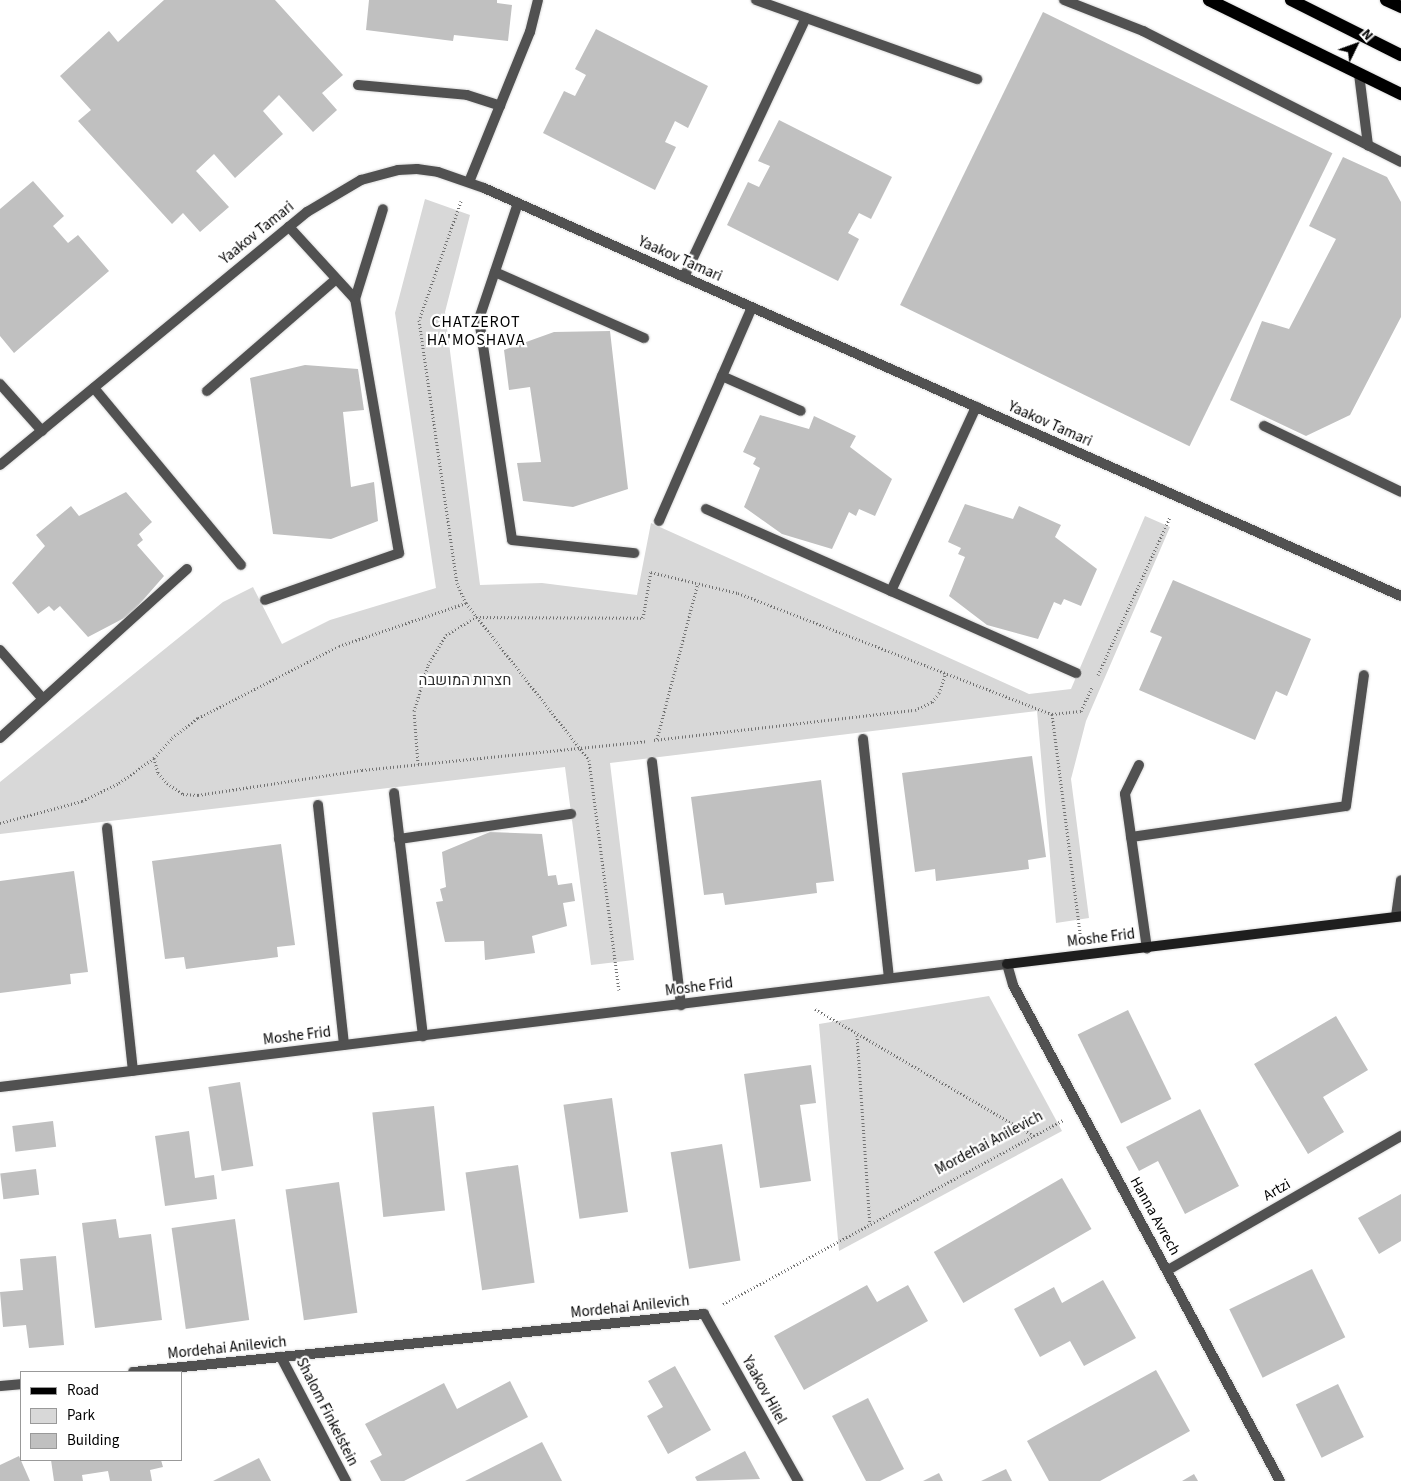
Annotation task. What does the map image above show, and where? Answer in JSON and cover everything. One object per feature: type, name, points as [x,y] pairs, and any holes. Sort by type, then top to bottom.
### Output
[{"type":"main road","points":[[1209,0],[1401,94]]},
{"type":"main road","points":[[1291,0],[1401,55]]},
{"type":"main road","points":[[1386,0],[1401,7]]},
{"type":"street","points":[[469,182],[530,32],[538,0]]},
{"type":"street","points":[[756,0],[977,80]]},
{"type":"street","points":[[1064,0],[1142,31],[1401,162]]},
{"type":"street","points":[[684,277],[806,18]]},
{"type":"street","points":[[1359,74],[1368,145]]},
{"type":"street","points":[[358,85],[467,96],[500,106]]},
{"type":"street","name":"Yaakov Tamari","points":[[0,465],[289,227],[343,188],[379,173],[417,169],[469,182],[518,203],[1401,596]]},
{"type":"street","points":[[518,203],[479,319],[512,540],[634,553]]},
{"type":"street","points":[[264,600],[399,553],[355,300],[383,209]]},
{"type":"street","points":[[289,227],[355,300]]},
{"type":"street","points":[[495,272],[644,338]]},
{"type":"street","points":[[207,391],[335,280]]},
{"type":"street","points":[[659,521],[752,307]]},
{"type":"street","points":[[722,376],[800,411]]},
{"type":"street","points":[[0,384],[42,430]]},
{"type":"street","points":[[94,388],[242,564]]},
{"type":"street","points":[[891,591],[976,407]]},
{"type":"street","points":[[1264,426],[1401,492]]},
{"type":"street","points":[[706,509],[1076,673]]},
{"type":"street","points":[[0,738],[187,569]]},
{"type":"street","points":[[0,650],[43,699]]},
{"type":"street","points":[[1130,837],[1346,806],[1364,675]]},
{"type":"street","points":[[863,739],[889,977]]},
{"type":"street","points":[[652,762],[681,1005]]},
{"type":"street","points":[[1139,765],[1125,794],[1147,948]]},
{"type":"street","points":[[394,793],[423,1036]]},
{"type":"street","points":[[318,805],[344,1045]]},
{"type":"street","points":[[399,839],[571,814]]},
{"type":"street","points":[[107,828],[133,1071]]},
{"type":"street","points":[[1398,916],[1401,880]]},
{"type":"street","name":"Moshe Frid","points":[[0,1087],[1398,916]]},
{"type":"street","name":"Hanna Avrech","points":[[1007,964],[1013,985],[1280,1481]]},
{"type":"street","name":"Artzi","points":[[1168,1270],[1401,1136]]},
{"type":"street","name":"Mordehai Anilevich","points":[[143,1371],[704,1314]]},
{"type":"street","name":"Yaakov Hilel","points":[[704,1314],[798,1481]]},
{"type":"street","name":"Shalom Finkelstein","points":[[282,1357],[346,1481]]},
{"type":"street","points":[[0,1386],[20,1384]]},
{"type":"path","points":[[469,182],[422,304],[419,320],[457,583],[466,603],[476,617],[589,760],[622,1012]]},
{"type":"path","points":[[418,764],[414,711],[428,665],[446,635],[476,617],[644,618],[652,563]]},
{"type":"path","points":[[657,739],[698,583]]},
{"type":"path","points":[[0,823],[82,801],[119,783],[154,758],[172,738],[198,718],[339,646],[466,603]]},
{"type":"path","points":[[154,758],[158,773],[167,784],[183,794],[198,795],[418,764],[580,748],[915,710],[932,702],[939,693],[946,673]]},
{"type":"path","points":[[1052,714],[1083,955]]},
{"type":"path","points":[[787,992],[857,1035],[1034,1136]]},
{"type":"path","points":[[857,1035],[870,1224]]},
{"type":"path","name":"Mordehai Anilevich","points":[[704,1314],[1081,1110]]},
{"type":"green space","name":"חצרות המושבה","points":[[425,199],[470,215],[445,312],[480,585],[542,583],[637,595],[651,523],[1029,694],[1071,689],[1145,516],[1170,527],[1086,721],[1071,779],[1089,918],[1056,923],[1037,711],[610,763],[634,960],[591,965],[565,767],[0,834],[0,782],[223,602],[253,587],[282,644],[330,620],[436,588],[395,313]]},
{"type":"green space","points":[[989,996],[1062,1131],[839,1251],[819,1024]]},
{"type":"building","points":[[164,0],[275,0],[343,75],[322,93],[337,110],[313,132],[279,95],[263,111],[283,134],[235,178],[214,154],[196,171],[229,207],[200,232],[183,213],[172,224],[78,121],[91,110],[60,76],[109,31],[118,42]]},
{"type":"building","points":[[369,0],[497,0],[497,3],[512,5],[508,41],[454,35],[453,41],[366,30]]},
{"type":"building","points":[[1043,12],[1332,153],[1190,446],[900,305]]},
{"type":"building","points":[[596,29],[708,86],[688,128],[675,121],[665,142],[676,147],[655,190],[543,133],[564,91],[575,96],[586,75],[575,69]]},
{"type":"building","points":[[779,120],[892,177],[871,219],[859,213],[848,233],[859,239],[838,281],[727,225],[748,182],[759,187],[770,166],[758,161]]},
{"type":"building","points":[[1343,157],[1387,177],[1401,202],[1401,317],[1350,415],[1306,436],[1230,400],[1262,321],[1289,329],[1336,239],[1309,226]]},
{"type":"building","points":[[33,181],[64,216],[53,226],[68,243],[78,235],[109,271],[14,353],[0,336],[0,209]]},
{"type":"building","points":[[610,331],[628,489],[573,507],[523,501],[517,463],[541,462],[530,387],[509,390],[504,350],[554,332]]},
{"type":"building","points":[[305,365],[358,369],[364,410],[343,412],[351,487],[374,482],[378,521],[331,539],[273,534],[250,378]]},
{"type":"building","points":[[760,415],[809,429],[814,416],[856,436],[850,447],[892,479],[875,516],[859,509],[856,516],[849,512],[832,549],[782,534],[744,507],[760,468],[753,464],[756,458],[743,452]]},
{"type":"building","points":[[126,492],[152,522],[139,534],[143,540],[137,545],[164,576],[130,615],[88,637],[60,606],[54,611],[49,606],[38,614],[12,583],[45,546],[36,535],[71,506],[79,516]]},
{"type":"building","points":[[965,504],[1013,519],[1019,506],[1061,525],[1055,537],[1097,569],[1081,606],[1064,599],[1061,605],[1054,602],[1038,639],[987,625],[949,596],[965,557],[958,554],[961,548],[948,542]]},
{"type":"building","points":[[1173,580],[1311,639],[1287,696],[1276,691],[1255,740],[1139,690],[1162,637],[1150,632]]},
{"type":"building","points":[[1032,756],[1046,857],[1028,860],[1029,869],[936,881],[935,869],[915,872],[902,773]]},
{"type":"building","points":[[821,780],[834,881],[816,883],[817,893],[725,905],[723,893],[704,895],[691,797]]},
{"type":"building","points":[[490,832],[542,834],[548,876],[556,875],[558,885],[572,883],[575,901],[563,903],[567,926],[532,936],[535,953],[485,960],[484,941],[445,942],[436,902],[443,901],[440,889],[446,887],[442,852]]},
{"type":"building","points":[[281,844],[295,945],[277,947],[278,957],[186,969],[184,957],[165,959],[152,861]]},
{"type":"building","points":[[74,871],[88,972],[70,974],[71,984],[0,993],[0,881]]},
{"type":"building","points":[[1128,1010],[1171,1099],[1121,1124],[1078,1035]]},
{"type":"building","points":[[1336,1016],[1368,1070],[1323,1097],[1344,1132],[1308,1154],[1254,1064]]},
{"type":"building","points":[[811,1065],[816,1103],[800,1105],[811,1181],[760,1188],[744,1074]]},
{"type":"building","points":[[240,1082],[253,1166],[222,1171],[208,1087]]},
{"type":"building","points":[[612,1098],[628,1212],[579,1219],[563,1105]]},
{"type":"building","points":[[434,1106],[445,1210],[383,1217],[372,1112]]},
{"type":"building","points":[[1200,1109],[1239,1186],[1185,1214],[1158,1161],[1139,1171],[1126,1147]]},
{"type":"building","points":[[53,1121],[56,1147],[15,1152],[12,1126]]},
{"type":"building","points":[[189,1131],[195,1178],[214,1175],[217,1199],[165,1206],[155,1136]]},
{"type":"building","points":[[722,1144],[740,1261],[689,1269],[671,1152]]},
{"type":"building","points":[[518,1165],[535,1283],[482,1290],[466,1172]]},
{"type":"building","points":[[36,1169],[39,1195],[3,1199],[0,1173]]},
{"type":"building","points":[[1062,1178],[1092,1229],[963,1303],[934,1252]]},
{"type":"building","points":[[339,1182],[357,1313],[304,1320],[286,1190]]},
{"type":"building","points":[[1401,1194],[1401,1241],[1379,1254],[1358,1218]]},
{"type":"building","points":[[116,1219],[119,1238],[151,1234],[162,1320],[95,1328],[82,1223]]},
{"type":"building","points":[[235,1219],[249,1320],[186,1329],[172,1228]]},
{"type":"building","points":[[56,1256],[64,1345],[29,1348],[26,1325],[3,1327],[0,1292],[23,1290],[20,1259]]},
{"type":"building","points":[[1312,1269],[1345,1337],[1263,1378],[1229,1309]]},
{"type":"building","points":[[1103,1280],[1136,1338],[1084,1366],[1070,1341],[1040,1357],[1014,1309],[1054,1287],[1062,1303]]},
{"type":"building","points":[[867,1285],[877,1302],[908,1285],[928,1321],[804,1390],[774,1336]]},
{"type":"building","points":[[675,1366],[711,1430],[668,1454],[647,1416],[663,1407],[648,1381]]},
{"type":"building","points":[[1156,1370],[1190,1431],[1100,1481],[1049,1481],[1027,1441]]},
{"type":"building","points":[[510,1381],[528,1417],[404,1481],[381,1481],[370,1461],[382,1455],[365,1424],[444,1383],[457,1409]]},
{"type":"building","points":[[1338,1384],[1364,1437],[1322,1458],[1296,1405]]},
{"type":"building","points":[[868,1398],[904,1469],[880,1481],[866,1481],[832,1416]]},
{"type":"building","points":[[542,1442],[562,1481],[465,1481]]},
{"type":"building","points":[[745,1451],[760,1479],[697,1481],[695,1477]]},
{"type":"building","points":[[19,1456],[30,1481],[0,1481],[0,1465]]},
{"type":"building","points":[[259,1458],[271,1481],[213,1481]]},
{"type":"building","points":[[51,1461],[161,1461],[163,1467],[150,1470],[152,1481],[110,1481],[108,1471],[82,1475],[83,1481],[54,1481]]},
{"type":"building","points":[[1006,1469],[1012,1481],[981,1481]]},
{"type":"building","points":[[939,1473],[943,1481],[923,1481]]},
{"type":"building","points":[[1194,1474],[1198,1481],[1182,1481]]},
{"type":"district","name":"CHATZEROT HA'MOSHAVA","points":[[476,331]]}]
